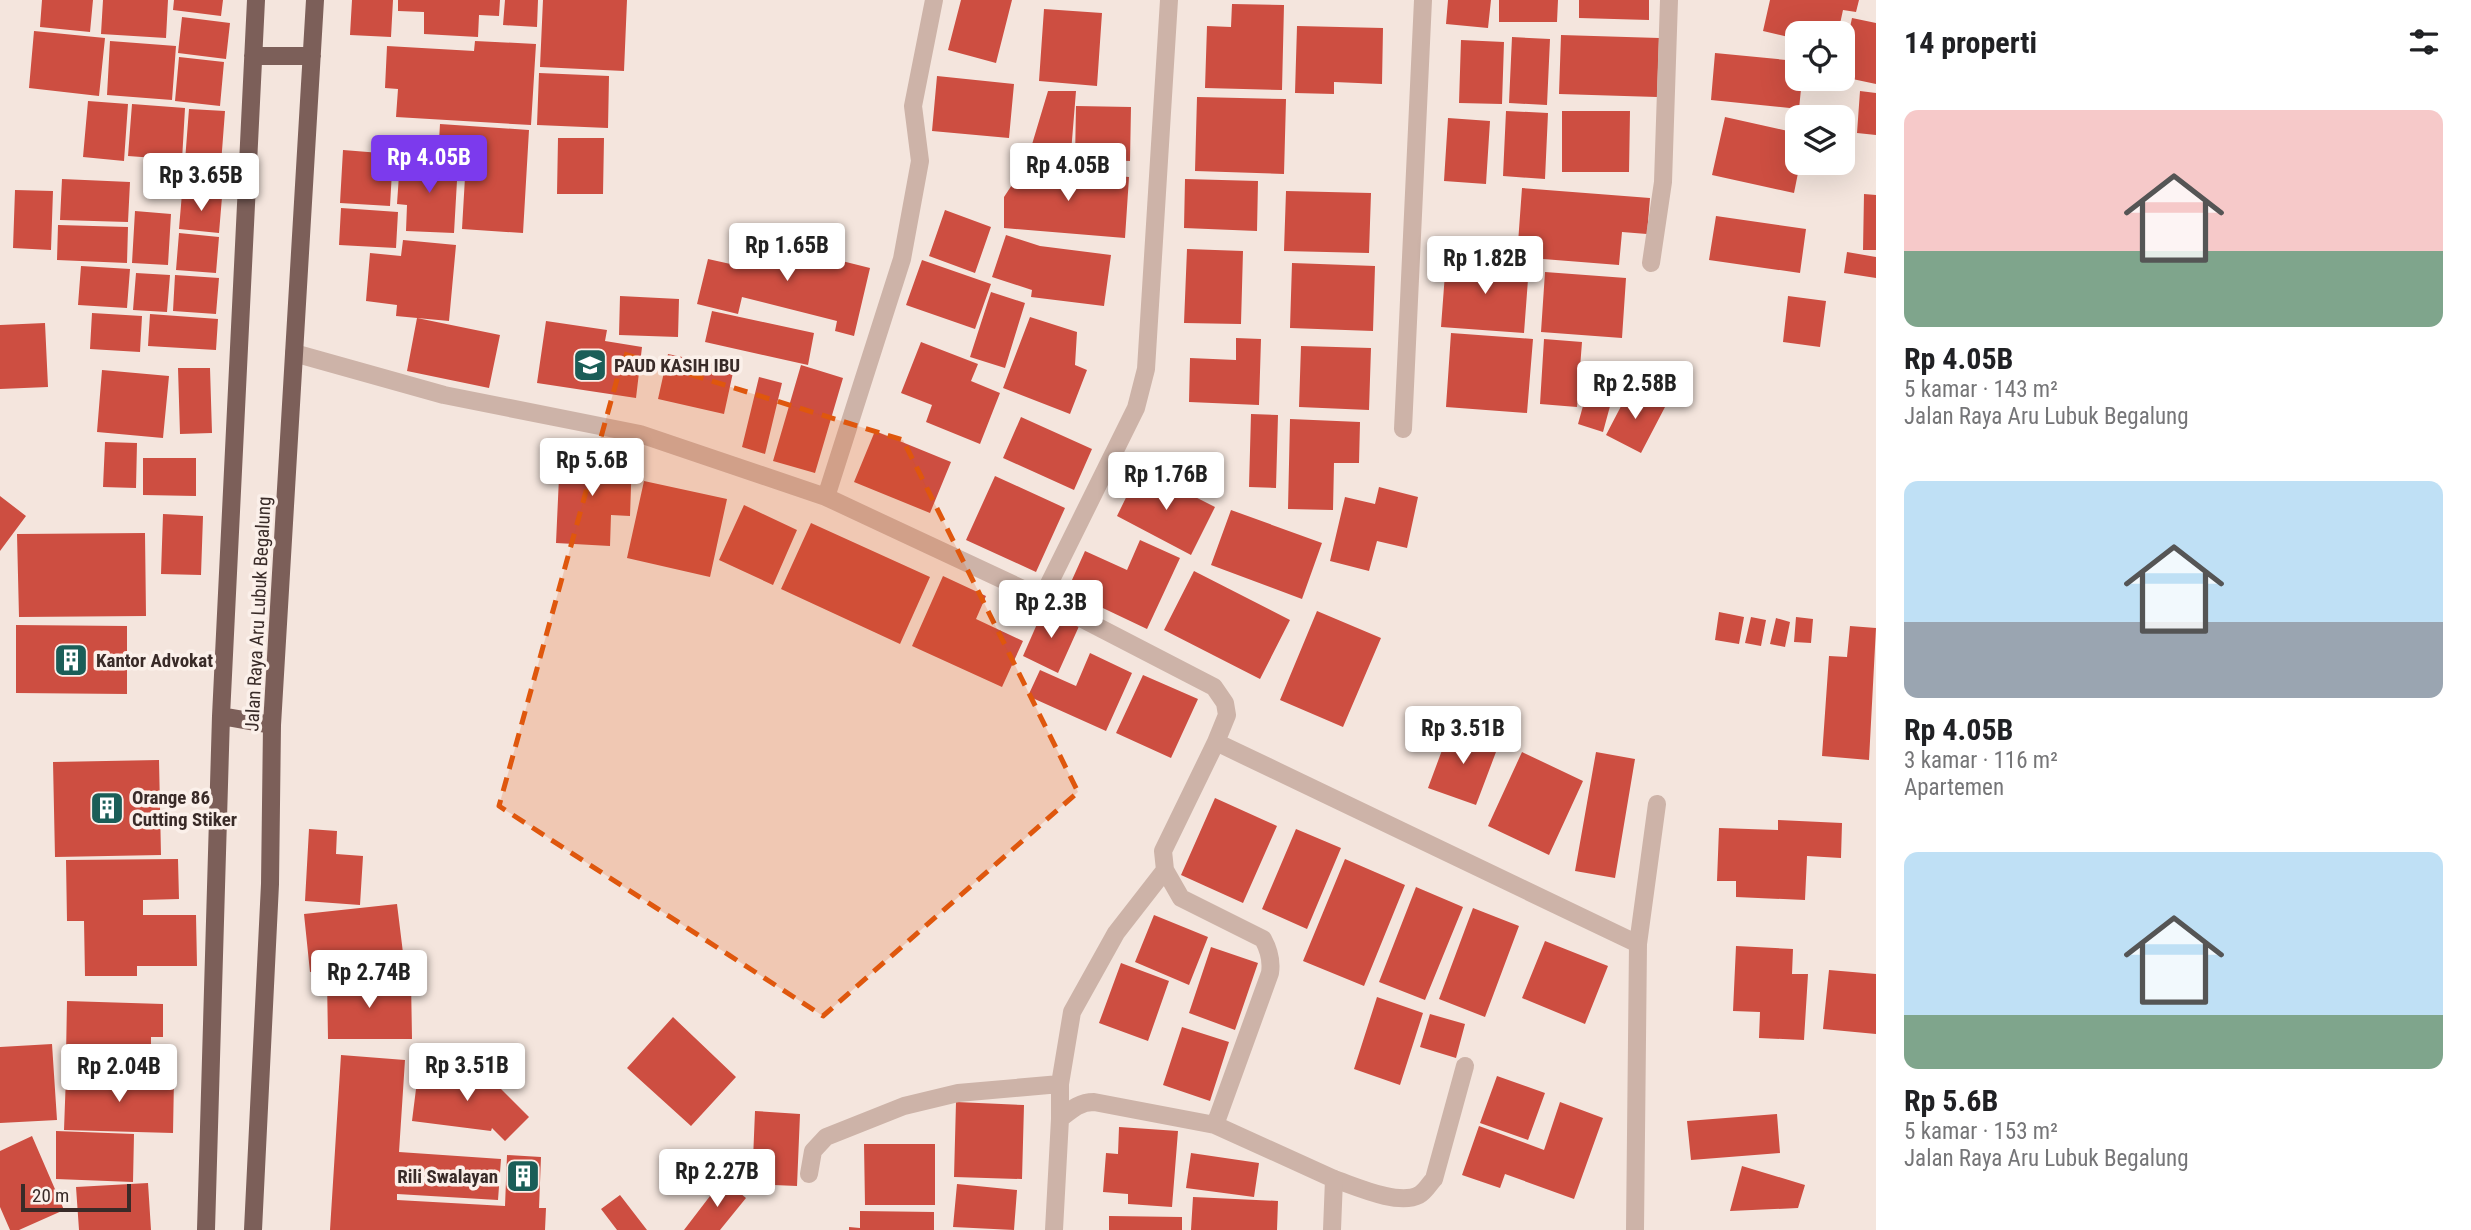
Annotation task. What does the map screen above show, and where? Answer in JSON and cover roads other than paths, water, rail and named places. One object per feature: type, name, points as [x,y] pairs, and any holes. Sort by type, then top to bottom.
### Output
[{"type":"main road","name":"Jalan Raya Aru Lubuk Begalung","points":[[205,1230],[221,716],[256,0]]},
{"type":"main road","name":"Jalan Raya Aru Lubuk Begalung","points":[[253,1230],[270,884],[272,725],[314,0]]},
{"type":"main road","points":[[253,56],[312,56]]},
{"type":"main road","points":[[221,716],[272,725]]},
{"type":"street","points":[[826,497],[902,259],[919,161],[913,106],[934,0]]},
{"type":"street","points":[[1042,598],[1136,408],[1146,369],[1168,0]]},
{"type":"street","points":[[1403,429],[1423,0]]},
{"type":"street","points":[[1651,262],[1663,182],[1669,0]]},
{"type":"street","points":[[294,352],[444,395],[640,434],[826,497],[1042,598],[1214,687],[1225,703],[1227,715],[1163,851],[1165,870],[1181,898],[1262,939],[1269,950],[1270,973],[1215,1125]]},
{"type":"street","points":[[1216,743],[1638,944]]},
{"type":"street","points":[[1635,1230],[1638,944],[1657,804]]},
{"type":"street","points":[[1054,1230],[1060,1119],[1059,1084],[1072,1012],[1116,933],[1165,870]]},
{"type":"street","points":[[1060,1119],[1077,1105],[1094,1102],[1215,1125],[1334,1179],[1405,1199],[1424,1191],[1434,1179],[1465,1066]]},
{"type":"street","points":[[809,1174],[813,1151],[826,1136],[904,1106],[958,1093],[1059,1084]]},
{"type":"street","points":[[1332,1230],[1334,1179]]},
{"type":"place","name":"PAUD KASIH IBU","points":[[590,365]]},
{"type":"place","name":"Kantor Advokat","points":[[71,660]]},
{"type":"place","name":"Orange 86 Cutting Stiker","points":[[107,808]]},
{"type":"place","name":"Rili Swalayan","points":[[523,1176]]}]
